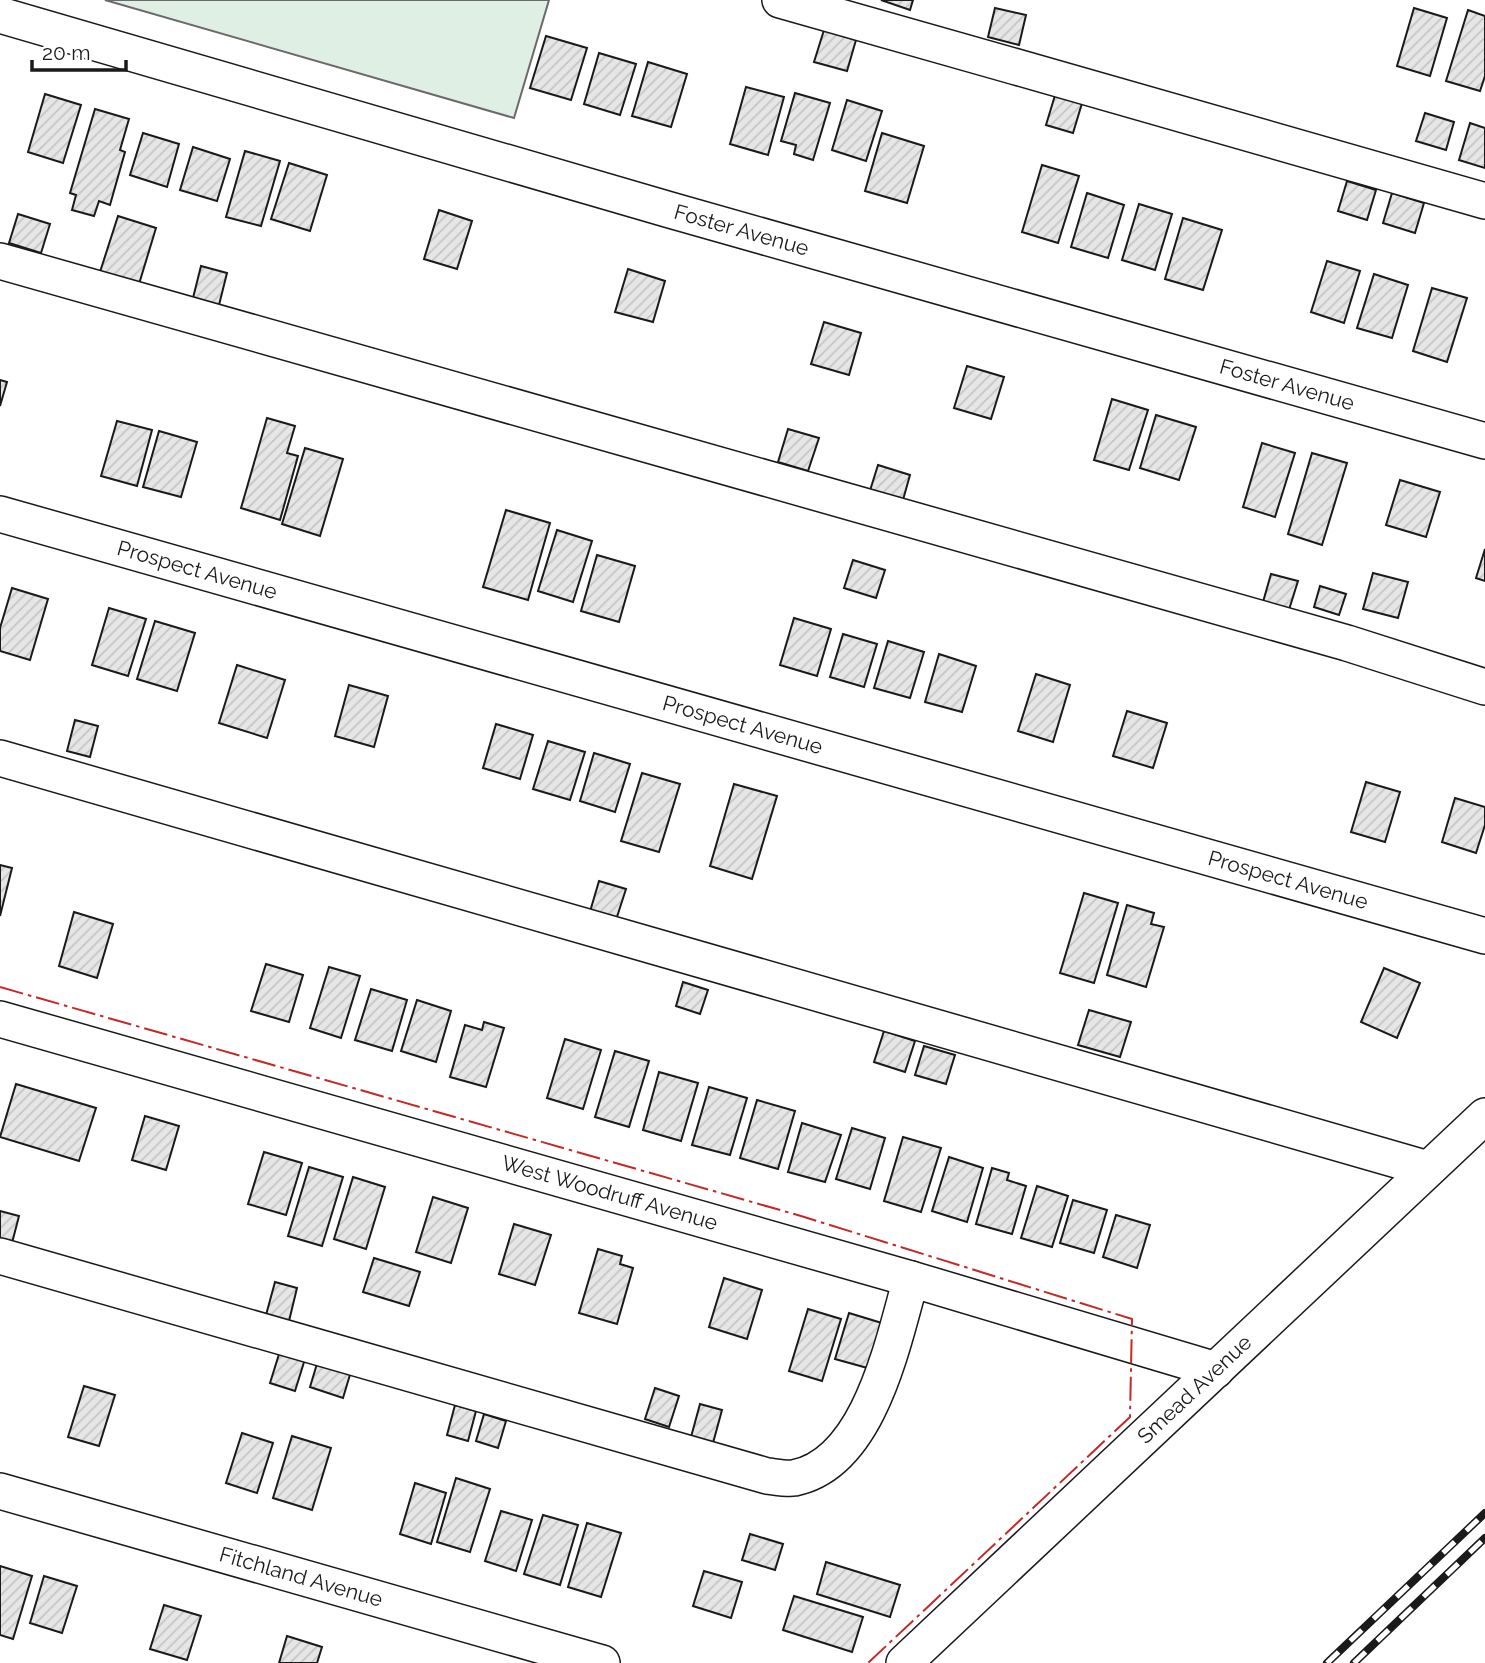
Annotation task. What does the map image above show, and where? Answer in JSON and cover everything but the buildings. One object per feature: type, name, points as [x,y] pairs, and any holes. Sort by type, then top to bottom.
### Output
[{"type":"street","points":[[780,0],[1237,128],[1485,201]]},
{"type":"street","name":"Foster Avenue","points":[[0,15],[670,210],[1485,441]]},
{"type":"street","points":[[0,261],[1347,643],[1485,687]]},
{"type":"street","name":"Prospect Avenue","points":[[0,514],[1485,936]]},
{"type":"street","points":[[0,758],[1428,1169]]},
{"type":"street","name":"West Woodruff Avenue","points":[[0,1019],[911,1279],[1216,1370]]},
{"type":"street","name":"Smead Avenue","points":[[904,1663],[1485,1116]]},
{"type":"street","points":[[0,1256],[767,1476],[792,1478],[818,1470],[842,1448],[863,1420],[880,1385],[911,1279]]},
{"type":"street","name":"Fitchland Avenue","points":[[0,1491],[519,1651],[602,1663]]},
{"type":"green space","points":[[105,0],[549,0],[514,118]]},
{"type":"railway","points":[[1327,1663],[1485,1513]]},
{"type":"railway","points":[[1354,1663],[1485,1538]]},
{"type":"power","points":[[0,987],[801,1216],[1132,1319],[1130,1417],[868,1663]]}]
